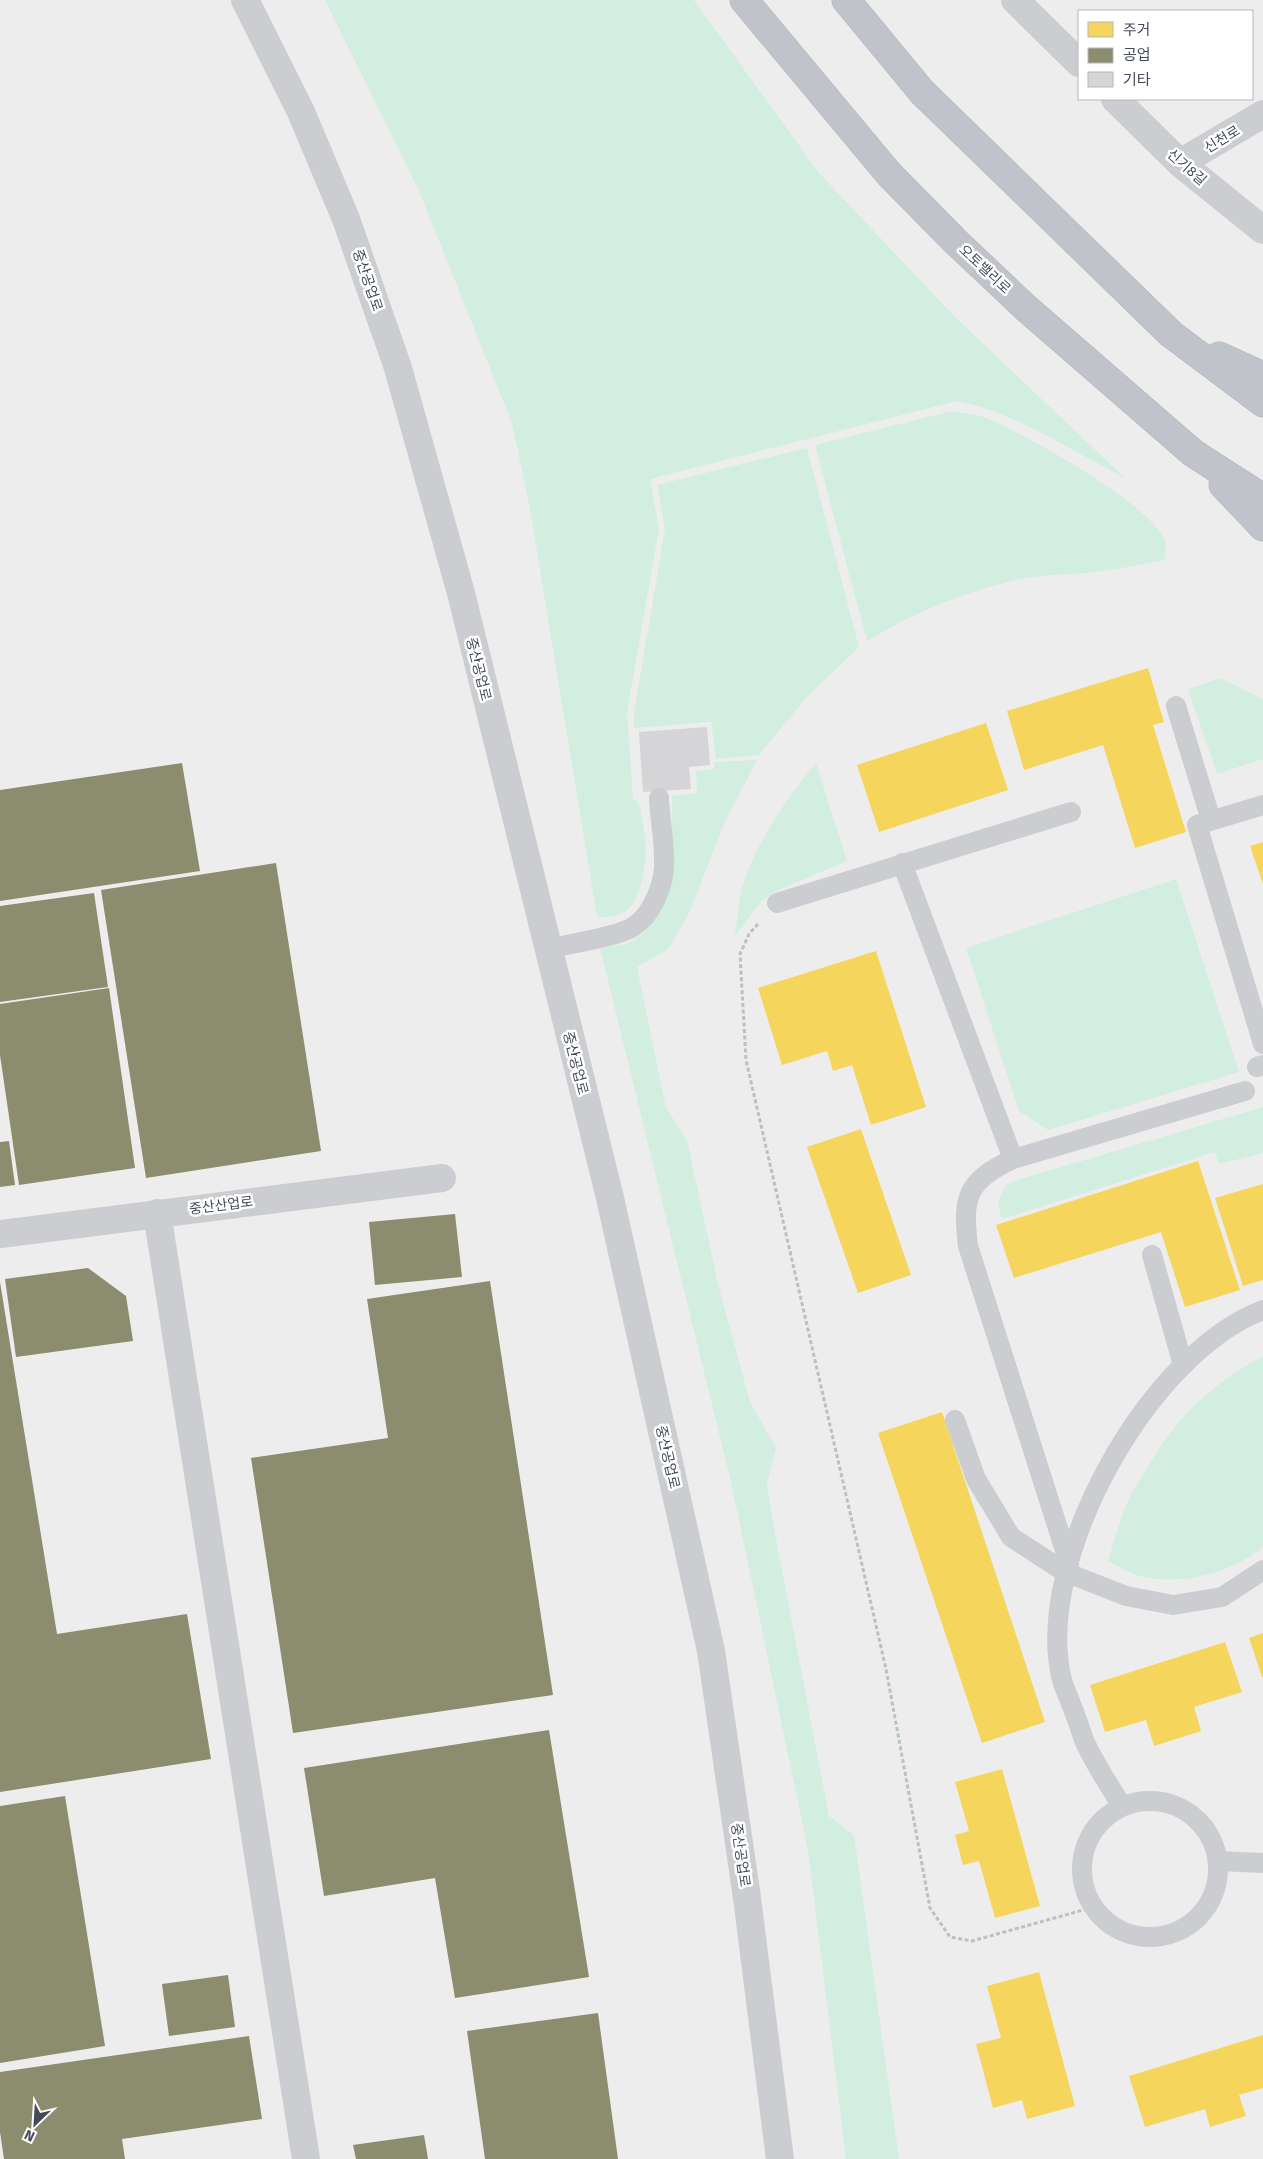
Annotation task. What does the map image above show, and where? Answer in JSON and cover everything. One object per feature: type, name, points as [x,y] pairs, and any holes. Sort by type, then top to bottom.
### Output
[{"type":"highway","name":"오토밸리로","points":[[744,0],[889,174],[1026,308],[1193,453],[1263,498]]},
{"type":"highway","points":[[846,0],[922,92],[1171,334],[1263,403]]},
{"type":"highway","points":[[1171,334],[1263,376]]},
{"type":"highway","points":[[1193,453],[1263,527]]},
{"type":"street","name":"중산공업로","points":[[245,0],[301,112],[346,219],[398,368],[460,593],[610,1198],[711,1652],[747,1898],[780,2159]]},
{"type":"street","points":[[1015,0],[1078,62]]},
{"type":"street","name":"신기8길","points":[[1116,100],[1180,163],[1263,230]]},
{"type":"street","name":"신천로","points":[[1180,163],[1263,114]]},
{"type":"street","name":"중산산업로","points":[[0,1234],[157,1212],[442,1178]]},
{"type":"street","points":[[157,1212],[306,2159]]},
{"type":"lane","points":[[1176,706],[1211,820]]},
{"type":"lane","points":[[548,948],[622,932],[634,926],[648,912],[657,893],[664,868],[659,798]]},
{"type":"lane","points":[[1263,805],[1197,825],[1263,1044]]},
{"type":"lane","points":[[777,903],[1071,812]]},
{"type":"lane","points":[[902,863],[1013,1159]]},
{"type":"lane","points":[[1067,1568],[968,1246],[965,1223],[966,1203],[975,1184],[993,1169],[1013,1159],[1245,1091]]},
{"type":"lane","points":[[1152,1255],[1183,1365]]},
{"type":"lane","points":[[1122,1806],[1085,1742],[1061,1676],[1056,1620],[1067,1568],[1089,1505],[1122,1442],[1150,1400],[1183,1365],[1215,1336],[1263,1310]]},
{"type":"lane","points":[[955,1420],[976,1479],[1011,1537],[1067,1568],[1126,1596],[1174,1605],[1222,1597],[1263,1570]]},
{"type":"lane","points":[[1142,1800],[1164,1802],[1184,1809],[1201,1822],[1213,1841],[1218,1861],[1218,1883],[1210,1903],[1197,1920],[1179,1931],[1155,1937],[1132,1935],[1110,1924],[1094,1907],[1084,1886],[1081,1862],[1088,1839],[1102,1820],[1122,1806],[1142,1800]]},
{"type":"lane","points":[[1218,1861],[1263,1863]]},
{"type":"path","points":[[777,903],[749,934],[740,954],[746,1060],[886,1669],[930,1908],[950,1937],[972,1941],[1094,1907]]},
{"type":"green space","points":[[325,0],[694,0],[819,173],[954,316],[1125,478],[1021,423],[978,406],[957,401],[650,479],[659,529],[627,712],[633,798],[640,805],[646,855],[642,882],[636,899],[627,910],[617,915],[597,917],[530,509],[512,423],[419,191]]},
{"type":"green space","points":[[948,412],[971,414],[993,421],[1088,473],[1138,509],[1155,526],[1166,543],[1164,560],[1096,572],[1029,577],[1000,584],[960,596],[922,612],[867,641],[815,445]]},
{"type":"green space","points":[[807,448],[859,647],[806,698],[759,755],[716,759],[711,722],[634,728],[634,713],[665,529],[657,485]]},
{"type":"green space","points":[[1221,678],[1263,699],[1263,759],[1217,774],[1188,689]]},
{"type":"green space","points":[[757,760],[723,826],[691,909],[680,929],[667,950],[637,967],[666,1108],[687,1140],[718,1284],[750,1402],[776,1448],[767,1484],[773,1523],[829,1816],[854,1835],[899,2159],[846,2159],[808,1850],[731,1482],[600,948],[633,941],[645,932],[653,921],[671,871],[672,796],[697,793],[696,771],[714,769],[714,762]]},
{"type":"green space","points":[[816,763],[847,861],[778,890],[761,901],[735,936],[740,897],[752,861],[781,809]]},
{"type":"green space","points":[[1176,879],[1239,1072],[1048,1130],[1019,1111],[966,948]]},
{"type":"green space","points":[[1263,1107],[1263,1153],[1219,1164],[1215,1152],[1002,1219],[999,1200],[1008,1183]]},
{"type":"green space","points":[[1263,1356],[1263,1547],[1236,1564],[1220,1571],[1188,1578],[1156,1579],[1140,1576],[1108,1561],[1129,1499],[1168,1436],[1194,1405],[1209,1392]]},
{"type":"building: 주거","points":[[1148,668],[1164,722],[1153,725],[1186,832],[1135,848],[1103,745],[1024,770],[1007,711]]},
{"type":"building: 주거","points":[[986,723],[1008,790],[879,832],[857,765]]},
{"type":"building: 주거","points":[[1263,842],[1263,884],[1250,846]]},
{"type":"building: 주거","points":[[876,951],[926,1107],[871,1125],[852,1065],[833,1071],[827,1051],[782,1065],[758,988]]},
{"type":"building: 주거","points":[[861,1129],[911,1275],[858,1293],[807,1147]]},
{"type":"building: 주거","points":[[1198,1161],[1240,1290],[1185,1307],[1161,1232],[1014,1278],[996,1225]]},
{"type":"building: 주거","points":[[1263,1184],[1263,1280],[1243,1286],[1215,1198]]},
{"type":"building: 주거","points":[[942,1412],[1045,1722],[982,1743],[878,1433]]},
{"type":"building: 주거","points":[[1263,1633],[1263,1677],[1262,1677],[1249,1638]]},
{"type":"building: 주거","points":[[1225,1642],[1242,1692],[1194,1707],[1201,1731],[1154,1746],[1146,1720],[1105,1732],[1090,1685]]},
{"type":"building: 주거","points":[[1002,1769],[1040,1906],[995,1918],[979,1861],[963,1865],[955,1835],[969,1831],[955,1782]]},
{"type":"building: 주거","points":[[1039,1972],[1075,2106],[1027,2119],[1022,2100],[993,2108],[976,2044],[1001,2038],[987,1986]]},
{"type":"building: 주거","points":[[1263,2035],[1263,2088],[1239,2095],[1246,2116],[1210,2127],[1205,2109],[1145,2127],[1129,2076]]},
{"type":"building: 공업","points":[[182,763],[200,871],[0,901],[0,790]]},
{"type":"building: 공업","points":[[276,863],[321,1151],[146,1178],[101,890]]},
{"type":"building: 공업","points":[[94,893],[108,987],[0,1002],[0,906]]},
{"type":"building: 공업","points":[[109,988],[135,1168],[19,1185],[0,1055],[0,1004]]},
{"type":"building: 공업","points":[[9,1141],[15,1185],[0,1187],[0,1142]]},
{"type":"building: 공업","points":[[455,1214],[462,1277],[375,1285],[369,1222]]},
{"type":"building: 공업","points":[[88,1268],[126,1296],[133,1341],[16,1357],[5,1279]]},
{"type":"building: 공업","points":[[490,1281],[553,1695],[293,1733],[251,1458],[388,1438],[367,1299]]},
{"type":"building: 공업","points":[[0,1282],[57,1634],[187,1614],[211,1759],[0,1792]]},
{"type":"building: 공업","points":[[549,1730],[589,1977],[455,1998],[435,1878],[324,1896],[304,1768]]},
{"type":"building: 공업","points":[[65,1796],[105,2046],[0,2063],[0,1806]]},
{"type":"building: 공업","points":[[228,1975],[235,2027],[169,2036],[162,1984]]},
{"type":"building: 공업","points":[[598,2013],[618,2159],[485,2159],[467,2031]]},
{"type":"building: 공업","points":[[249,2036],[262,2119],[122,2139],[125,2159],[4,2159],[0,2132],[0,2072]]},
{"type":"building: 공업","points":[[424,2135],[428,2159],[356,2159],[353,2145]]},
{"type":"building: 기타","points":[[707,727],[710,765],[689,767],[691,789],[643,792],[639,732]]}]
